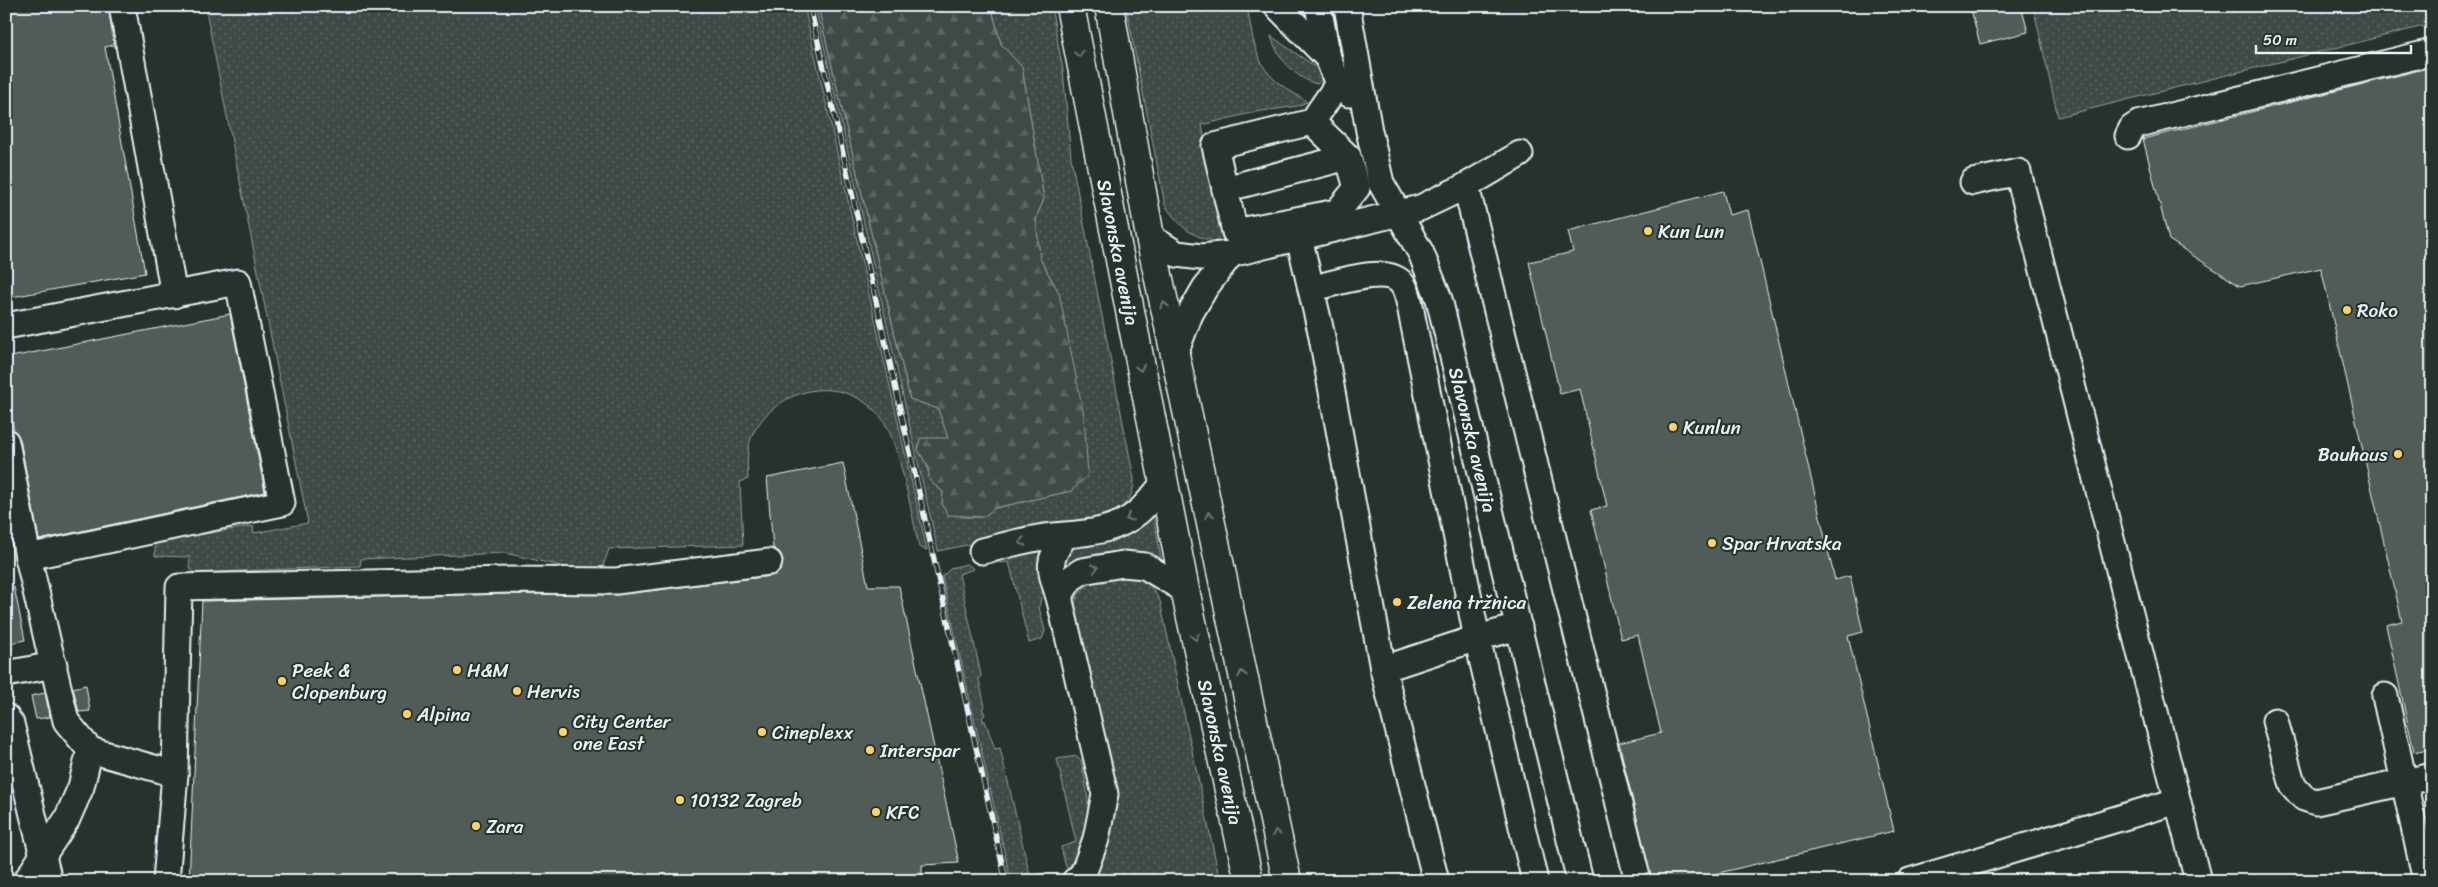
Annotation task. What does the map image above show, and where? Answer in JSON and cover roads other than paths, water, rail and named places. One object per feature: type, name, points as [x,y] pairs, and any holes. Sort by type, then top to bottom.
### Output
[{"type":"main road","name":"Slavonska avenija","points":[[1070,6],[1184,590],[1249,881]]},
{"type":"main road","name":"Slavonska avenija","points":[[1109,6],[1150,237],[1286,881]]},
{"type":"street","points":[[122,6],[174,294]]},
{"type":"street","points":[[1277,6],[1328,58]]},
{"type":"street","points":[[1318,6],[1328,58],[1338,84],[1365,106]]},
{"type":"street","name":"Slavonska avenija","points":[[1347,6],[1365,106],[1382,183],[1420,253],[1439,299],[1580,881]]},
{"type":"street","points":[[2128,136],[2132,128],[2138,124],[2432,52]]},
{"type":"street","points":[[1312,122],[1348,157],[1357,188],[1337,212],[1236,232],[1215,146],[1312,122],[1338,84]]},
{"type":"street","points":[[1150,237],[1177,254],[1201,257],[1231,254],[1420,208],[1466,186],[1520,154]]},
{"type":"street","points":[[1225,189],[1348,157]]},
{"type":"street","points":[[1973,182],[2018,172],[2198,881]]},
{"type":"street","points":[[1466,186],[1638,881]]},
{"type":"street","points":[[1299,237],[1323,342],[1383,669],[1436,881]]},
{"type":"street","points":[[1175,353],[1190,314],[1205,288],[1231,254]]},
{"type":"street","points":[[1311,289],[1380,273],[1396,277],[1404,286],[1414,326],[1477,638],[1535,881]]},
{"type":"street","points":[[6,326],[238,282],[282,503],[28,557]]},
{"type":"street","points":[[6,442],[28,557],[66,721],[90,750],[176,774]]},
{"type":"street","points":[[982,551],[1039,538],[1064,537],[1102,530],[1137,514],[1163,484]]},
{"type":"street","points":[[1064,537],[1052,554],[1050,570],[1059,597],[1105,794],[1096,839],[1082,874],[1075,881]]},
{"type":"street","points":[[166,881],[176,774],[179,588],[511,580],[616,581],[769,562]]},
{"type":"street","points":[[1059,597],[1070,579],[1082,572],[1123,564],[1145,566],[1184,590]]},
{"type":"street","points":[[1383,669],[1477,638],[1518,627]]},
{"type":"street","points":[[6,674],[54,665]]},
{"type":"street","points":[[2385,696],[2425,879]]},
{"type":"street","points":[[6,717],[11,724],[49,881]]},
{"type":"street","points":[[2275,722],[2293,786],[2304,798],[2316,802],[2432,776]]},
{"type":"street","points":[[26,881],[67,819],[81,787],[90,750]]},
{"type":"street","points":[[1910,881],[2177,801]]},
{"type":"railway","points":[[810,6],[1006,881]]},
{"type":"place","name":"Kun Lun","points":[[1648,231]]},
{"type":"place","name":"Roko","points":[[2347,310]]},
{"type":"place","name":"Kunlun","points":[[1673,427]]},
{"type":"place","name":"Bauhaus","points":[[2398,454]]},
{"type":"place","name":"Spar Hrvatska","points":[[1712,543]]},
{"type":"place","name":"Zelena tržnica","points":[[1397,602]]},
{"type":"place","name":"H&M","points":[[457,670]]},
{"type":"place","name":"Peek & Clopenburg","points":[[282,681]]},
{"type":"place","name":"Hervis","points":[[517,691]]},
{"type":"place","name":"Alpina","points":[[407,714]]},
{"type":"place","name":"City Center one East","points":[[563,732]]},
{"type":"place","name":"Cineplexx","points":[[762,732]]},
{"type":"place","name":"Interspar","points":[[870,750]]},
{"type":"place","name":"10132 Zagreb","points":[[680,800]]},
{"type":"place","name":"KFC","points":[[876,812]]},
{"type":"place","name":"Zara","points":[[476,826]]}]
